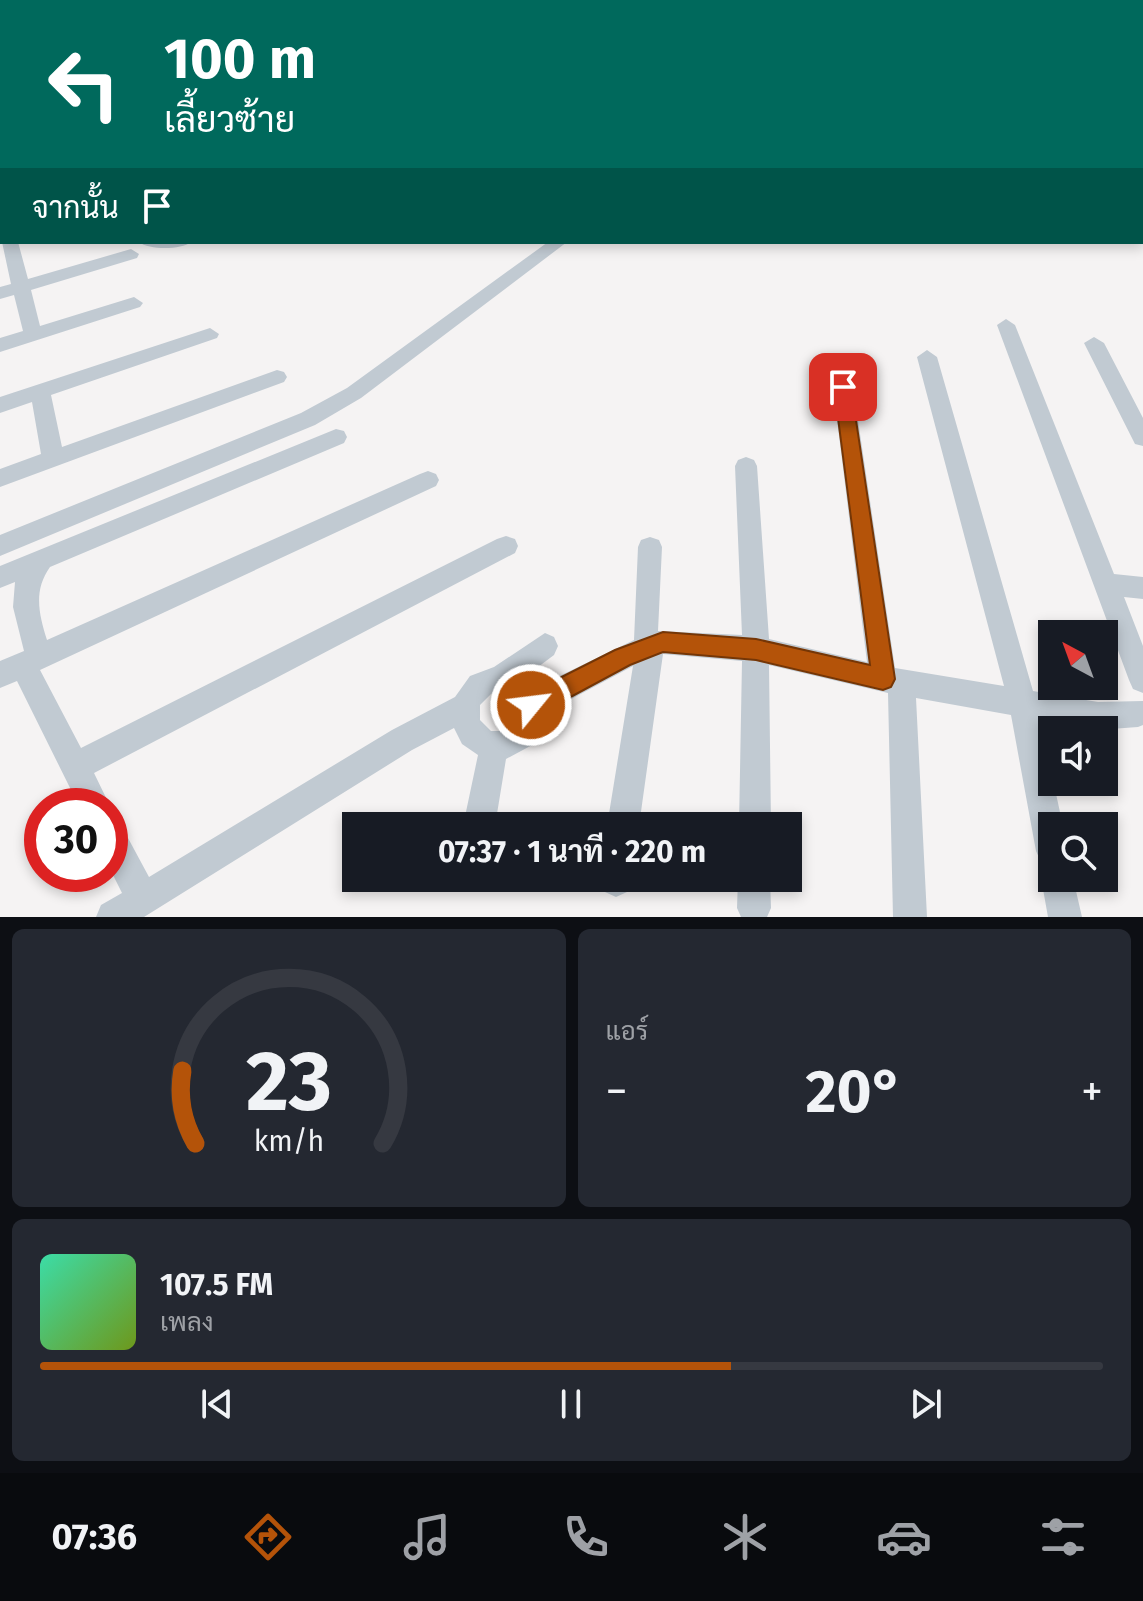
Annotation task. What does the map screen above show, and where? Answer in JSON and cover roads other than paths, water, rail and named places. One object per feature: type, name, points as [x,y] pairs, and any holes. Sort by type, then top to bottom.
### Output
[{"type":"street","points":[[10,244],[33,335]]},
{"type":"street","points":[[0,546],[308,419],[354,393],[556,244]]},
{"type":"street","points":[[0,293],[131,254]]},
{"type":"street","points":[[0,345],[134,303]]},
{"type":"street","points":[[531,705],[583,676],[663,642],[756,649],[892,680],[1098,716],[1141,716],[1134,695],[1143,682],[1006,325]]},
{"type":"street","points":[[0,405],[210,334]]},
{"type":"street","points":[[1094,343],[1143,438]]},
{"type":"street","points":[[927,357],[1022,701],[1044,812]]},
{"type":"street","points":[[0,478],[277,377]]},
{"type":"street","points":[[843,387],[892,680],[910,917]]},
{"type":"street","points":[[40,391],[53,459]]},
{"type":"street","points":[[0,577],[336,437]]},
{"type":"street","points":[[746,466],[756,649],[755,812]]},
{"type":"street","points":[[21,666],[428,480]]},
{"type":"street","points":[[75,767],[506,546]]},
{"type":"street","points":[[625,812],[649,647],[645,633],[650,547]]},
{"type":"street","points":[[42,560],[30,572],[25,591],[27,617],[21,666],[86,788]]},
{"type":"street","points":[[1106,584],[1143,588]]},
{"type":"street","points":[[499,680],[522,688],[531,705],[527,726],[520,736],[506,744],[494,746],[473,737],[464,719],[465,707],[475,689],[484,683],[499,680],[545,646]]},
{"type":"street","points":[[125,911],[402,740],[465,707]]},
{"type":"street","points":[[482,812],[494,746]]},
{"type":"street","points":[[1060,892],[1065,917]]}]
